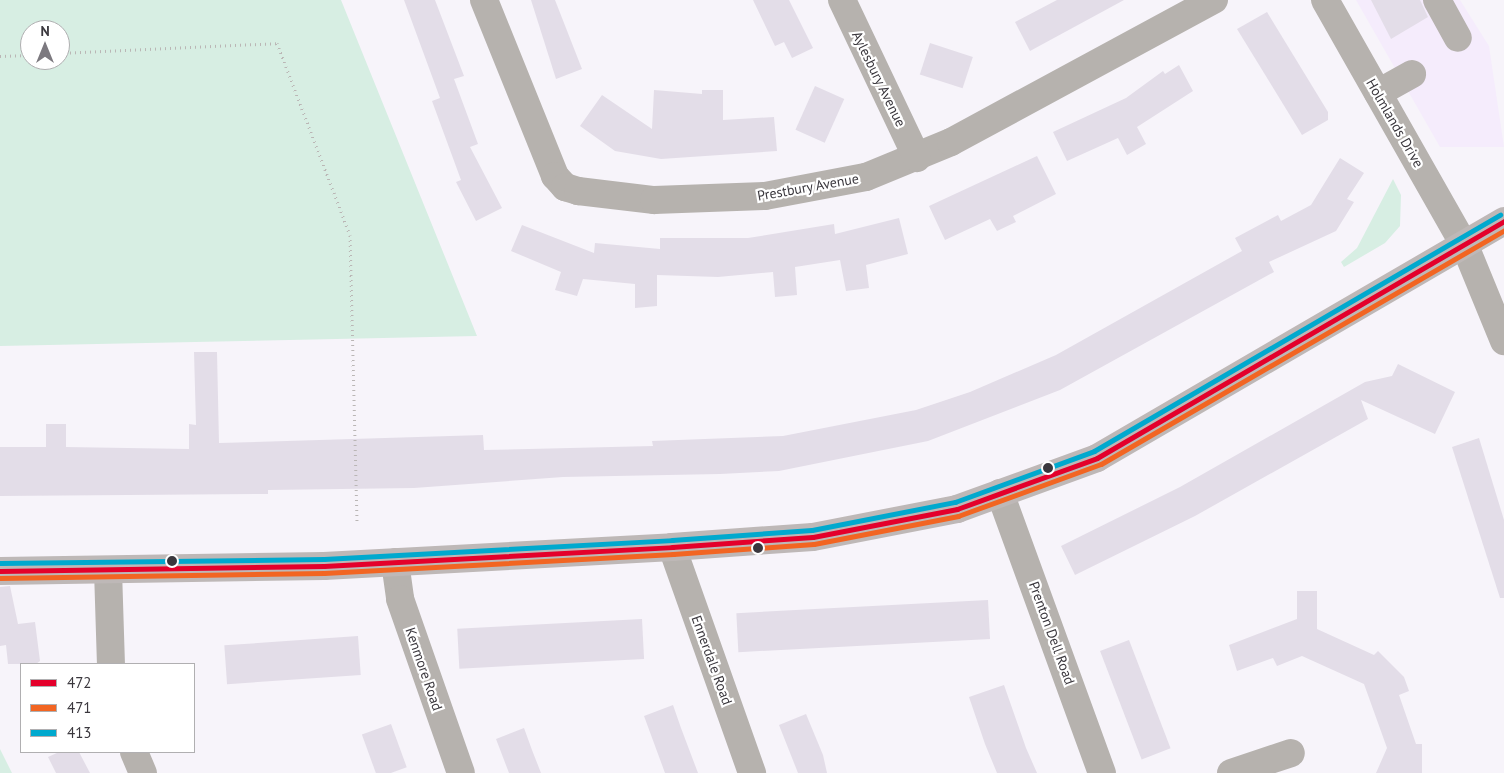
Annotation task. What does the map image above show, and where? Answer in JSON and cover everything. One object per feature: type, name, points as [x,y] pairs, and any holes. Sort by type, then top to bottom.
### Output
[{"type":"highway","points":[[0,571],[395,562],[813,537],[957,509],[1097,458],[1466,246],[1504,221]]},
{"type":"street","name":"Prestbury Avenue","points":[[484,0],[549,168],[565,187],[654,200],[766,196],[866,177],[917,158],[1214,0]]},
{"type":"street","name":"Aylesbury Avenue","points":[[842,0],[917,158]]},
{"type":"street","name":"Holmlands Drive","points":[[1325,0],[1466,246],[1504,340]]},
{"type":"street","points":[[1438,0],[1458,38]]},
{"type":"street","points":[[1378,93],[1412,74]]},
{"type":"street","name":"Prenton Dell Road","points":[[1000,493],[1102,773]]},
{"type":"street","name":"Ennerdale Road","points":[[672,546],[752,773]]},
{"type":"street","name":"Kenmore Road","points":[[395,562],[400,600],[461,773]]},
{"type":"street","points":[[108,570],[111,663]]},
{"type":"street","points":[[134,753],[144,773]]},
{"type":"street","points":[[1231,773],[1291,753]]},
{"type":"path","points":[[70,53],[277,43],[350,235],[357,524]]},
{"type":"path","points":[[0,56],[20,55]]},
{"type":"shaded area","points":[[1356,0],[1460,0],[1489,46],[1504,147],[1440,147]]},
{"type":"green space","points":[[0,0],[341,0],[477,336],[0,346]]},
{"type":"green space","points":[[1393,179],[1401,195],[1400,226],[1385,243],[1344,267],[1341,262],[1357,248]]},
{"type":"green space","points":[[0,749],[12,773],[0,773]]},
{"type":"building","points":[[404,0],[435,0],[464,76],[454,79],[478,144],[470,147],[502,208],[476,221],[456,182],[461,180],[432,101],[440,98]]},
{"type":"building","points":[[531,0],[555,0],[582,69],[556,79]]},
{"type":"building","points":[[753,0],[789,0],[813,48],[792,58],[784,42],[775,46]]},
{"type":"building","points":[[1057,0],[1124,0],[1030,51],[1015,22]]},
{"type":"building","points":[[1371,0],[1420,0],[1428,17],[1391,39]]},
{"type":"building","points":[[1267,12],[1328,112],[1328,120],[1302,135],[1237,29]]},
{"type":"building","points":[[930,43],[973,57],[963,88],[920,74]]},
{"type":"building","points":[[1179,65],[1193,91],[1137,127],[1146,144],[1127,155],[1118,138],[1067,161],[1053,132],[1126,98],[1163,71],[1165,74]]},
{"type":"building","points":[[815,86],[844,99],[825,143],[795,130]]},
{"type":"building","points":[[654,90],[702,94],[702,90],[723,90],[723,120],[774,117],[777,151],[661,159],[615,151],[580,126],[602,95],[652,129]]},
{"type":"building","points":[[1037,156],[1056,194],[1013,216],[1016,222],[997,231],[990,219],[945,240],[929,206]]},
{"type":"building","points":[[1340,158],[1364,173],[1347,199],[1354,202],[1336,231],[1269,262],[1274,272],[1060,390],[928,441],[779,471],[563,477],[414,488],[268,490],[268,494],[0,496],[0,447],[46,447],[46,424],[66,424],[66,447],[189,449],[189,424],[196,425],[194,352],[217,352],[219,443],[483,435],[484,450],[653,446],[652,441],[783,436],[916,410],[970,392],[1056,355],[1242,251],[1235,238],[1278,215],[1281,221],[1311,205]]},
{"type":"building","points":[[899,218],[908,254],[866,265],[869,288],[846,291],[840,260],[795,267],[797,295],[775,297],[773,272],[718,277],[657,275],[657,306],[635,308],[635,284],[583,279],[577,296],[555,290],[561,272],[511,251],[522,225],[594,253],[595,243],[660,249],[660,238],[748,238],[834,224],[835,234]]},
{"type":"building","points":[[1398,364],[1455,392],[1435,434],[1361,400],[1368,419],[1195,516],[1075,575],[1061,546],[1180,487],[1365,382],[1392,376]]},
{"type":"building","points":[[1479,438],[1504,520],[1504,598],[1500,598],[1452,447]]},
{"type":"building","points":[[10,586],[18,624],[35,622],[40,661],[37,663],[8,664],[6,645],[0,646],[0,587]]},
{"type":"building","points":[[1297,591],[1317,591],[1317,629],[1374,655],[1378,651],[1404,677],[1409,691],[1399,695],[1416,744],[1422,744],[1422,773],[1376,773],[1387,748],[1364,684],[1302,656],[1277,666],[1273,658],[1237,671],[1229,645],[1297,619]]},
{"type":"building","points":[[988,600],[990,639],[738,652],[736,613]]},
{"type":"building","points":[[642,619],[644,659],[459,669],[457,629]]},
{"type":"building","points":[[358,636],[361,675],[227,684],[224,645]]},
{"type":"building","points":[[1129,640],[1171,748],[1142,759],[1100,651]]},
{"type":"building","points":[[1004,685],[1026,748],[1037,773],[997,773],[985,744],[969,697]]},
{"type":"building","points":[[673,705],[698,773],[665,773],[644,716]]},
{"type":"building","points":[[806,714],[823,755],[827,773],[798,773],[779,725]]},
{"type":"building","points":[[391,724],[407,767],[391,773],[376,773],[362,735]]},
{"type":"building","points":[[524,728],[541,773],[509,773],[496,739]]},
{"type":"building","points":[[57,753],[80,753],[90,773],[56,773],[48,757]]},
{"type":"transit line","name":"413","points":[[0,563],[324,559],[672,540],[812,530],[955,502],[1094,451],[1500,215]]},
{"type":"transit line","name":"472","points":[[0,571],[324,566],[672,547],[813,537],[957,509],[1097,458],[1504,221]]},
{"type":"transit line","name":"471","points":[[0,578],[324,573],[673,554],[814,544],[958,516],[1101,464],[1504,230]]}]
